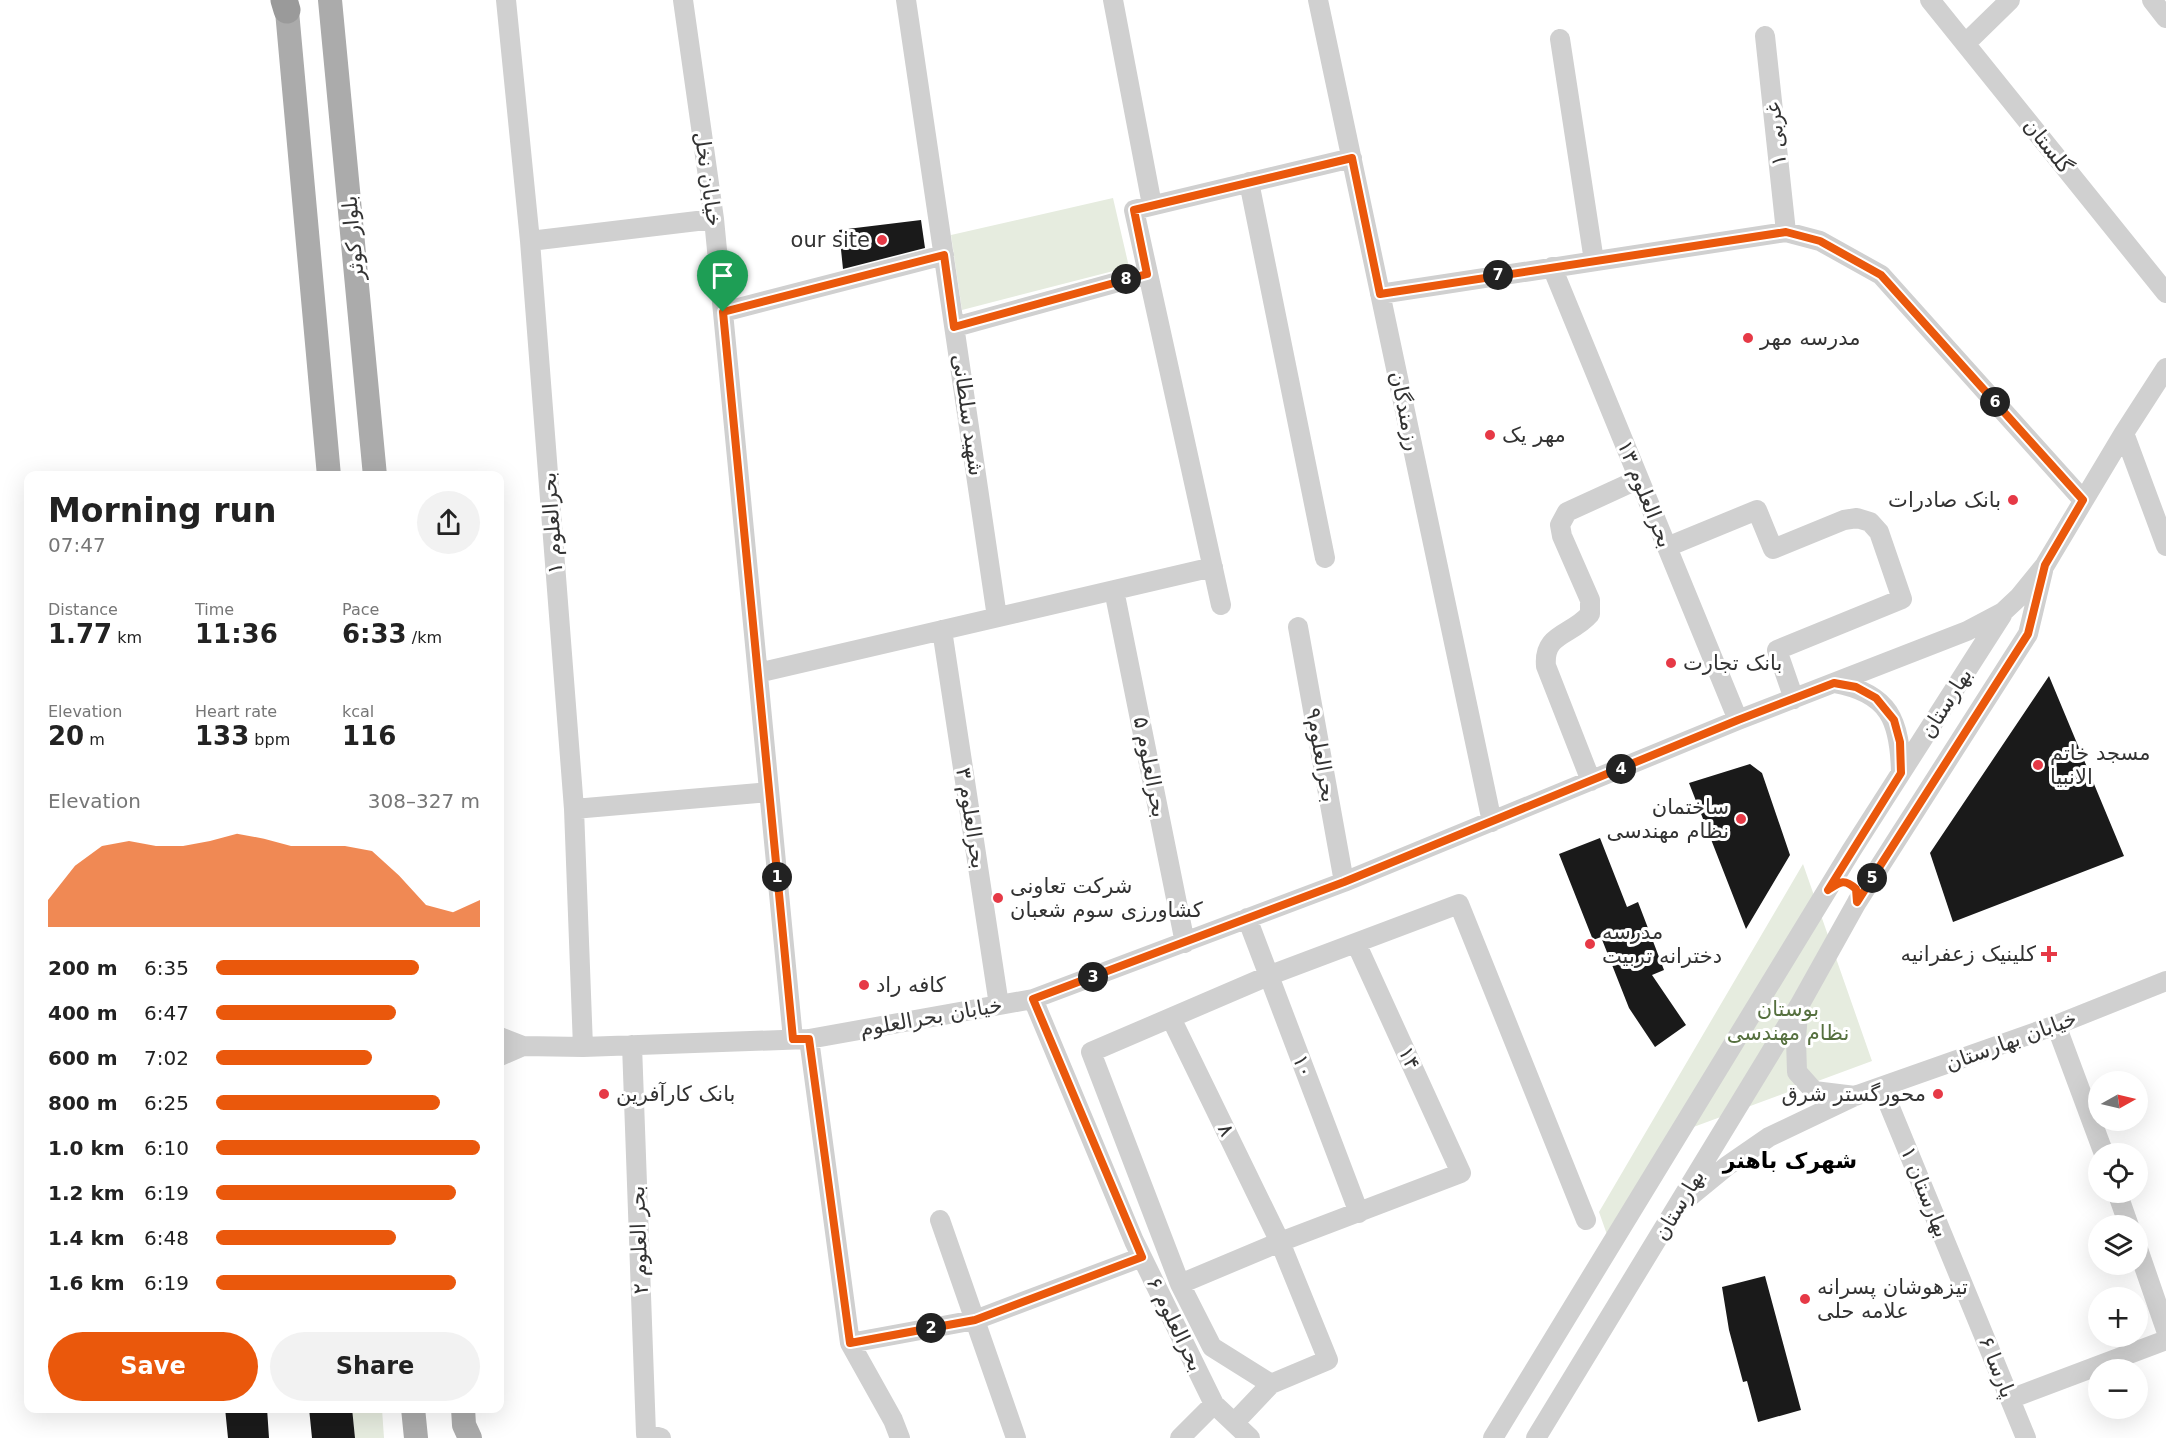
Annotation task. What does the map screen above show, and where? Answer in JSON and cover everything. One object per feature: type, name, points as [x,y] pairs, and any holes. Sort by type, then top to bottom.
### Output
[{"type":"main road","points":[[286,3],[329,471]]},
{"type":"main road","name":"بلوار کوثر","points":[[331,3],[375,471]]},
{"type":"main road","points":[[414,1413],[416,1438]]},
{"type":"main road","points":[[463,1413],[464,1425],[470,1438]]},
{"type":"street","name":"بحرالعلوم ۱","points":[[507,0],[530,241],[574,809],[583,1047]]},
{"type":"street","name":"خیابان نخل","points":[[683,0],[714,219],[769,792],[801,1039],[850,1343]]},
{"type":"street","name":"شهید سلطانی","points":[[906,0],[998,617]]},
{"type":"street","points":[[1113,0],[1152,205]]},
{"type":"street","name":"رزمندگان","points":[[1318,0],[1492,822]]},
{"type":"street","name":"گلستان","points":[[1929,0],[2166,293]]},
{"type":"street","points":[[1966,43],[2010,0]]},
{"type":"street","points":[[2152,0],[2166,18]]},
{"type":"street","name":"غربی ۱","points":[[1766,36],[1786,232]]},
{"type":"street","points":[[1560,39],[1594,261]]},
{"type":"street","points":[[1221,605],[1134,210],[1352,158]]},
{"type":"street","points":[[1249,182],[1325,558]]},
{"type":"street","points":[[530,241],[714,219]]},
{"type":"street","points":[[1380,294],[1786,232],[1820,241],[1881,275],[2083,500]]},
{"type":"street","points":[[723,312],[944,255]]},
{"type":"street","name":"بحرالعلوم ۱۳","points":[[1552,267],[1738,720]]},
{"type":"street","points":[[954,327],[1147,274]]},
{"type":"street","name":"خیابان بحرالعلوم","points":[[504,1054],[523,1046],[583,1047],[801,1039],[1033,999],[1344,882],[1738,720],[1967,631],[2003,612],[2019,597],[2045,565],[2166,368]]},
{"type":"street","points":[[2124,433],[2166,546]]},
{"type":"street","points":[[1591,782],[1546,666],[1545,653],[1552,641],[1582,624],[1590,614],[1590,600],[1562,536],[1560,525],[1567,512],[1639,479]]},
{"type":"street","points":[[1667,547],[1757,510],[1773,549],[1850,519],[1857,518],[1870,522],[1879,532],[1902,599],[1777,650],[1794,699]]},
{"type":"street","name":"بهارستان","points":[[1536,1438],[1799,1006],[1857,902],[2028,634],[2045,565]]},
{"type":"street","points":[[758,673],[1213,567]]},
{"type":"street","name":"بحرالعلوم ۵","points":[[1114,590],[1185,943]]},
{"type":"street","name":"بهارستان","points":[[1493,1438],[1828,890],[2003,612]]},
{"type":"street","name":"بحرالعلوم۹","points":[[1298,627],[1344,882]]},
{"type":"street","name":"بحرالعلوم ۳","points":[[942,630],[999,1005]]},
{"type":"street","points":[[1834,683],[1856,687],[1876,698],[1894,720],[1900,742],[1901,773]]},
{"type":"street","points":[[574,809],[769,792]]},
{"type":"street","points":[[1828,890],[1840,882],[1849,882],[1856,889],[1857,902]]},
{"type":"street","points":[[1234,1423],[1271,1384],[1212,1347],[1180,1284],[1091,1052],[1268,976],[1459,904],[1586,1220]]},
{"type":"street","name":"۱۰","points":[[1247,918],[1359,1213]]},
{"type":"street","name":"۱۴","points":[[1356,943],[1461,1173],[1359,1213]]},
{"type":"street","name":"خیابان بهارستان","points":[[1855,1096],[2056,1025],[2166,981]]},
{"type":"street","name":"بحرالعلوم ۶","points":[[1033,999],[1142,1257],[1214,1404],[1250,1438]]},
{"type":"street","points":[[1799,1006],[1796,1039],[1797,1072],[1814,1091],[1855,1096]]},
{"type":"street","name":"۸","points":[[1171,1018],[1280,1242],[1328,1360],[1271,1384]]},
{"type":"street","points":[[2056,1025],[2100,1143]]},
{"type":"street","points":[[504,1039],[523,1046]]},
{"type":"street","name":"بحر العلوم ۲","points":[[632,1045],[654,1436]]},
{"type":"street","name":"بهارستان ۱","points":[[1882,1088],[1968,1296]]},
{"type":"street","points":[[1678,1207],[1727,1166],[1769,1137],[1855,1096]]},
{"type":"street","points":[[1180,1284],[1280,1242],[1359,1213]]},
{"type":"street","points":[[940,1220],[1016,1438]]},
{"type":"street","points":[[900,1438],[893,1420],[850,1343],[975,1320],[1142,1257]]},
{"type":"street","points":[[2147,1275],[2166,1330]]},
{"type":"street","name":"پارسا ۶","points":[[1968,1296],[2026,1438]]},
{"type":"street","points":[[2010,1399],[2166,1340]]},
{"type":"street","points":[[1180,1438],[1214,1404]]},
{"type":"green space","points":[[1113,198],[1129,267],[962,310],[951,235]]},
{"type":"green space","name":"بوستان نظام مهندسی","points":[[1803,864],[1872,1061],[1680,1132],[1610,1243],[1599,1212]]},
{"type":"green space","points":[[352,1413],[382,1413],[384,1438],[355,1438]]},
{"type":"building","name":"our site","points":[[921,220],[925,248],[843,269],[839,230]]},
{"type":"building","name":"مسجد خاتم الانبیا","points":[[2049,676],[2124,856],[1953,922],[1930,853]]},
{"type":"building","name":"ساختمان نظام مهندسی","points":[[1750,764],[1762,773],[1790,855],[1746,929],[1689,783]]},
{"type":"building","points":[[1600,838],[1627,907],[1638,902],[1664,970],[1652,975],[1686,1025],[1655,1047],[1629,1008],[1601,937],[1593,940],[1559,854]]},
{"type":"building","points":[[1765,1276],[1801,1410],[1758,1422],[1747,1381],[1743,1382],[1729,1330],[1722,1287]]},
{"type":"building","points":[[226,1413],[267,1413],[269,1438],[228,1438]]},
{"type":"building","points":[[310,1413],[352,1413],[355,1438],[312,1438]]},
{"type":"place","name":"our site","points":[[882,240]]},
{"type":"place","name":"مدرسه مهر","points":[[1748,338]]},
{"type":"place","name":"مهر یک","points":[[1490,435]]},
{"type":"place","name":"بانک صادرات","points":[[2013,500]]},
{"type":"place","name":"بانک تجارت","points":[[1671,663]]},
{"type":"place","name":"مسجد خاتم الانبیا","points":[[2038,765]]},
{"type":"place","name":"ساختمان نظام مهندسی","points":[[1741,819]]},
{"type":"place","name":"شرکت تعاونی کشاورزی سوم شعبان","points":[[998,898]]},
{"type":"place","name":"مدرسه دخترانه تربیت","points":[[1590,944]]},
{"type":"place","name":"کلینیک زعفرانیه","points":[[2049,954]]},
{"type":"place","name":"کافه راد","points":[[864,985]]},
{"type":"place","name":"بانک کارآفرین","points":[[604,1094]]},
{"type":"place","name":"محورگستر شرق","points":[[1938,1094]]},
{"type":"place","name":"تیزهوشان پسرانه علامه حلی","points":[[1805,1299]]},
{"type":"district","name":"شهرک باهنر","points":[[1790,1160]]},
{"type":"route","points":[[1352,158],[1380,294],[1786,232],[1820,241],[1881,275],[2083,500],[2045,565],[2028,634],[1857,902],[1856,889],[1849,882],[1840,882],[1828,890],[1901,773],[1900,742],[1894,720],[1876,698],[1856,687],[1834,683],[1738,720],[1344,882],[1033,999],[1142,1257],[975,1320],[850,1343],[809,1039],[793,1039],[723,312],[944,255],[954,327],[1147,274],[1134,210],[1352,158]]}]
